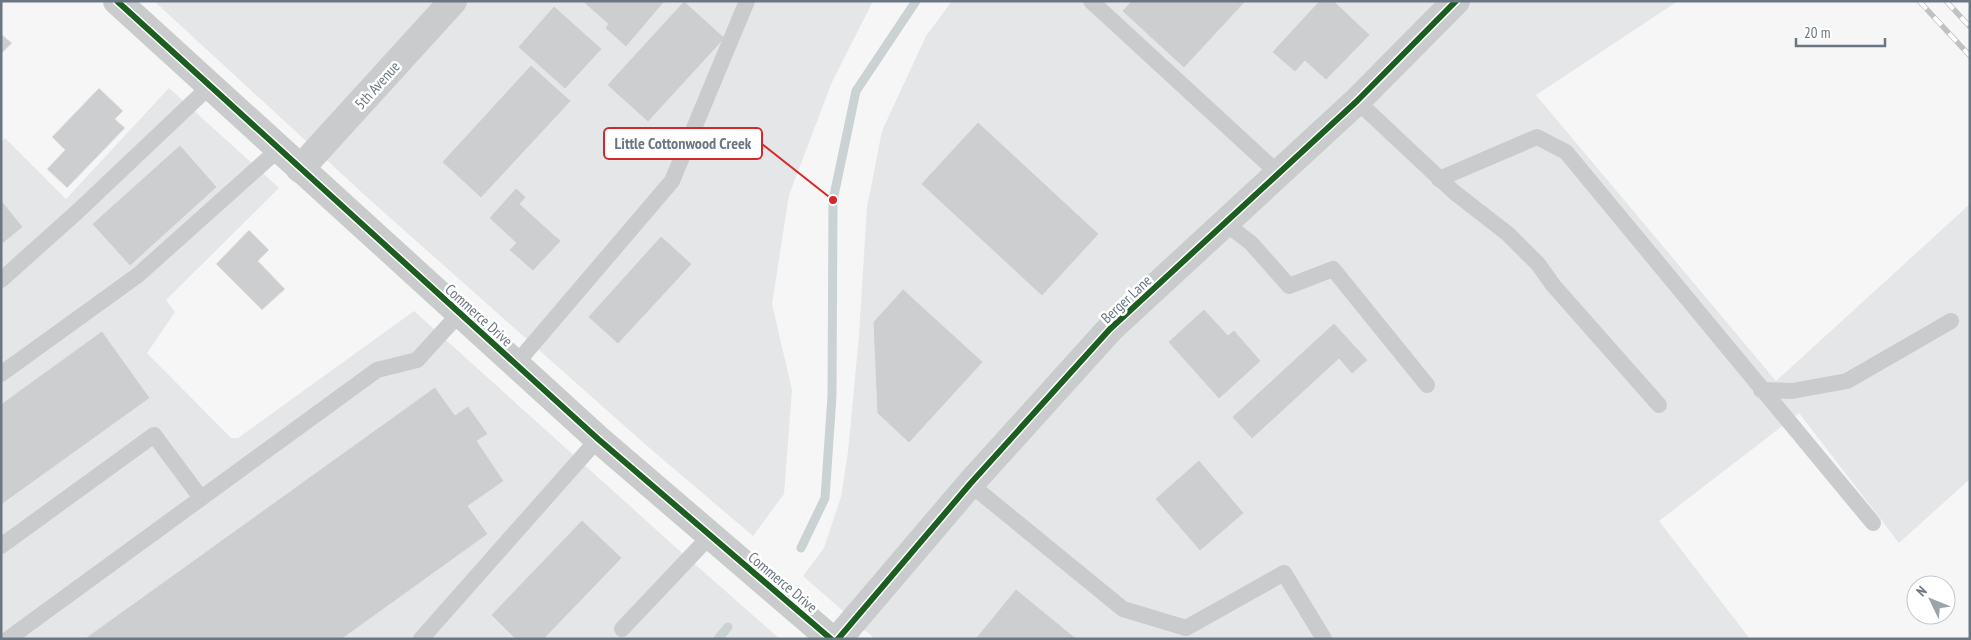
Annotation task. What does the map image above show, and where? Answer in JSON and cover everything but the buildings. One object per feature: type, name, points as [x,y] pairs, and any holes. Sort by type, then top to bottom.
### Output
[{"type":"street","name":"Commerce Drive","points":[[117,1],[598,440],[832,639]]},
{"type":"street","name":"5th Avenue","points":[[300,169],[453,1]]},
{"type":"street","name":"Berger Lane","points":[[838,639],[970,484],[1110,329],[1226,224],[1357,101],[1456,1]]},
{"type":"lane","points":[[515,365],[672,181],[747,1]]},
{"type":"lane","points":[[1091,1],[1279,174]]},
{"type":"lane","points":[[1,280],[78,212],[210,86]]},
{"type":"lane","points":[[1357,101],[1439,179],[1483,216],[1508,234],[1538,264],[1553,285],[1660,405]]},
{"type":"lane","points":[[1439,179],[1538,136],[1566,152],[1873,523]]},
{"type":"lane","points":[[1,374],[138,275],[279,150]]},
{"type":"lane","points":[[1226,224],[1251,243],[1288,286],[1333,269],[1427,385]]},
{"type":"lane","points":[[8,639],[377,370],[418,360],[459,314]]},
{"type":"lane","points":[[1761,390],[1792,391],[1847,381],[1951,321]]},
{"type":"lane","points":[[1,546],[154,436],[201,498]]},
{"type":"lane","points":[[421,639],[598,440]]},
{"type":"lane","points":[[970,484],[1123,609],[1186,628],[1284,573],[1324,639]]},
{"type":"lane","points":[[622,629],[710,536]]},
{"type":"shaded area","points":[[154,1],[873,1],[832,82],[789,195],[772,304],[792,390],[784,494],[753,536],[646,445],[369,199]]},
{"type":"shaded area","points":[[952,1],[1678,1],[1536,95],[1776,381],[1970,204],[1970,479],[1899,543],[1799,413],[1659,521],[1750,639],[875,639],[803,576],[824,548],[841,497],[848,452],[859,335],[867,207],[882,131],[926,36]]},
{"type":"shaded area","points":[[169,88],[279,188],[166,300],[175,312],[147,353],[231,438],[238,438],[414,311],[780,639],[1,639],[1,142],[5,138],[66,199]]},
{"type":"waterway","points":[[801,548],[825,498],[832,396],[833,200],[856,91],[916,1]]},
{"type":"waterway","points":[[718,639],[728,627]]},
{"type":"railway","points":[[1919,1],[1970,56]]},
{"type":"railway","points":[[1946,1],[1970,27]]},
{"type":"cycle path","points":[[117,1],[598,439],[831,639]]},
{"type":"cycle path","points":[[838,639],[970,484],[1110,329],[1357,101],[1456,1]]},
{"type":"place","name":"Little Cottonwood Creek","points":[[833,200]]}]
